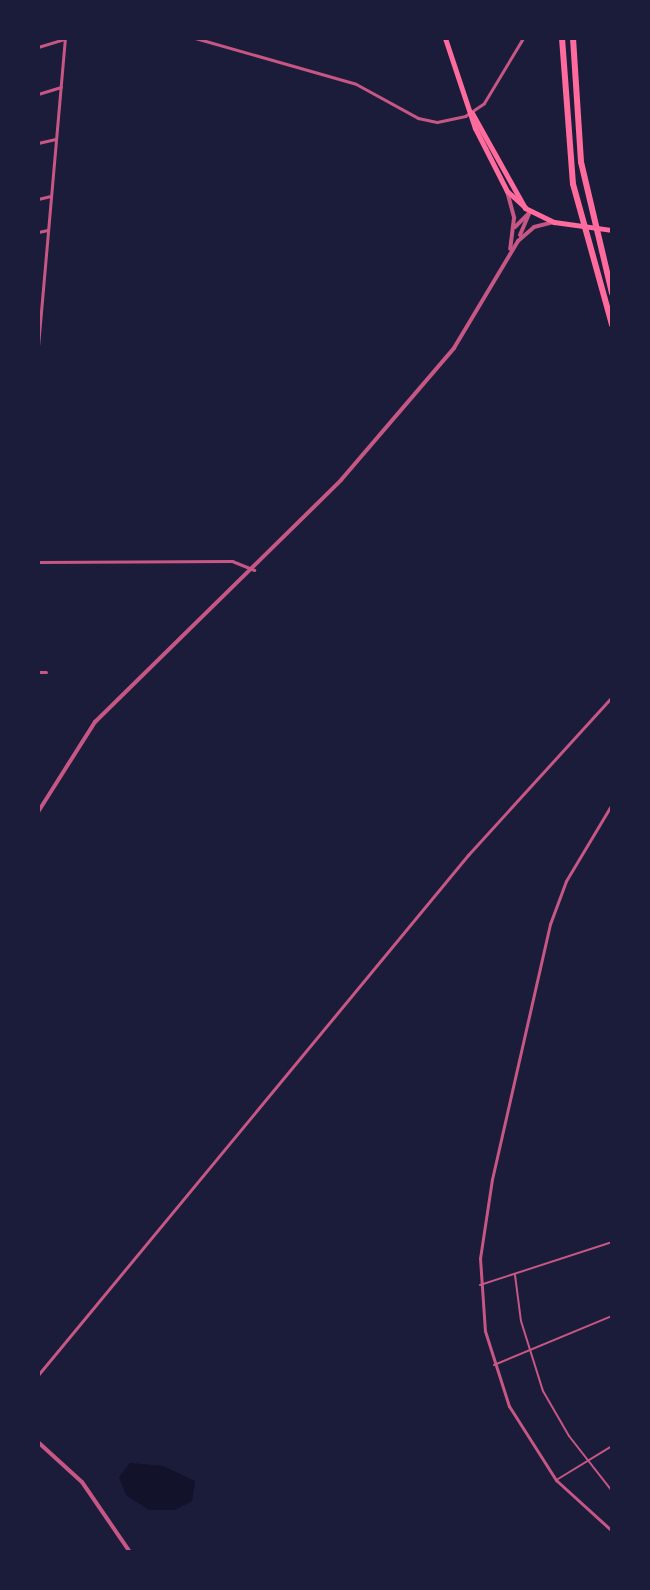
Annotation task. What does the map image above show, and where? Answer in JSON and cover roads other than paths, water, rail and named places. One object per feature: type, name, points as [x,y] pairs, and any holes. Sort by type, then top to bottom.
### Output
[{"type":"highway","points":[[562,38],[573,184],[612,325]]},
{"type":"highway","points":[[573,38],[581,162],[612,293]]},
{"type":"main road","points":[[445,38],[472,113],[507,191],[528,210],[554,222],[608,230]]},
{"type":"main road","points":[[472,113],[528,210]]},
{"type":"street","points":[[38,47],[65,38],[38,346]]},
{"type":"street","points":[[195,38],[356,84],[427,121],[472,113],[496,88],[523,38]]},
{"type":"street","points":[[38,94],[61,87]]},
{"type":"street","points":[[38,143],[56,139]]},
{"type":"street","points":[[38,812],[95,722],[254,570],[439,367],[483,304],[509,251],[514,229],[507,191]]},
{"type":"street","points":[[38,199],[51,196]]},
{"type":"street","points":[[514,229],[528,210]]},
{"type":"street","points":[[518,241],[528,210]]},
{"type":"street","points":[[509,251],[534,227],[554,222]]},
{"type":"street","points":[[38,232],[48,230]]},
{"type":"street","points":[[38,264],[45,263]]},
{"type":"street","points":[[38,562],[232,561],[254,570]]},
{"type":"street","points":[[38,672],[46,672]]},
{"type":"street","points":[[38,1375],[468,855],[612,697]]},
{"type":"street","points":[[612,804],[566,881],[550,924],[486,1208],[480,1285],[494,1365],[518,1424],[556,1480],[612,1531]]},
{"type":"street","points":[[38,1442],[82,1482],[130,1552]]},
{"type":"lane","points":[[480,1285],[612,1242]]},
{"type":"lane","points":[[515,1275],[529,1352],[555,1413],[587,1462],[612,1491]]},
{"type":"lane","points":[[494,1365],[612,1316]]},
{"type":"lane","points":[[556,1480],[612,1446]]}]
